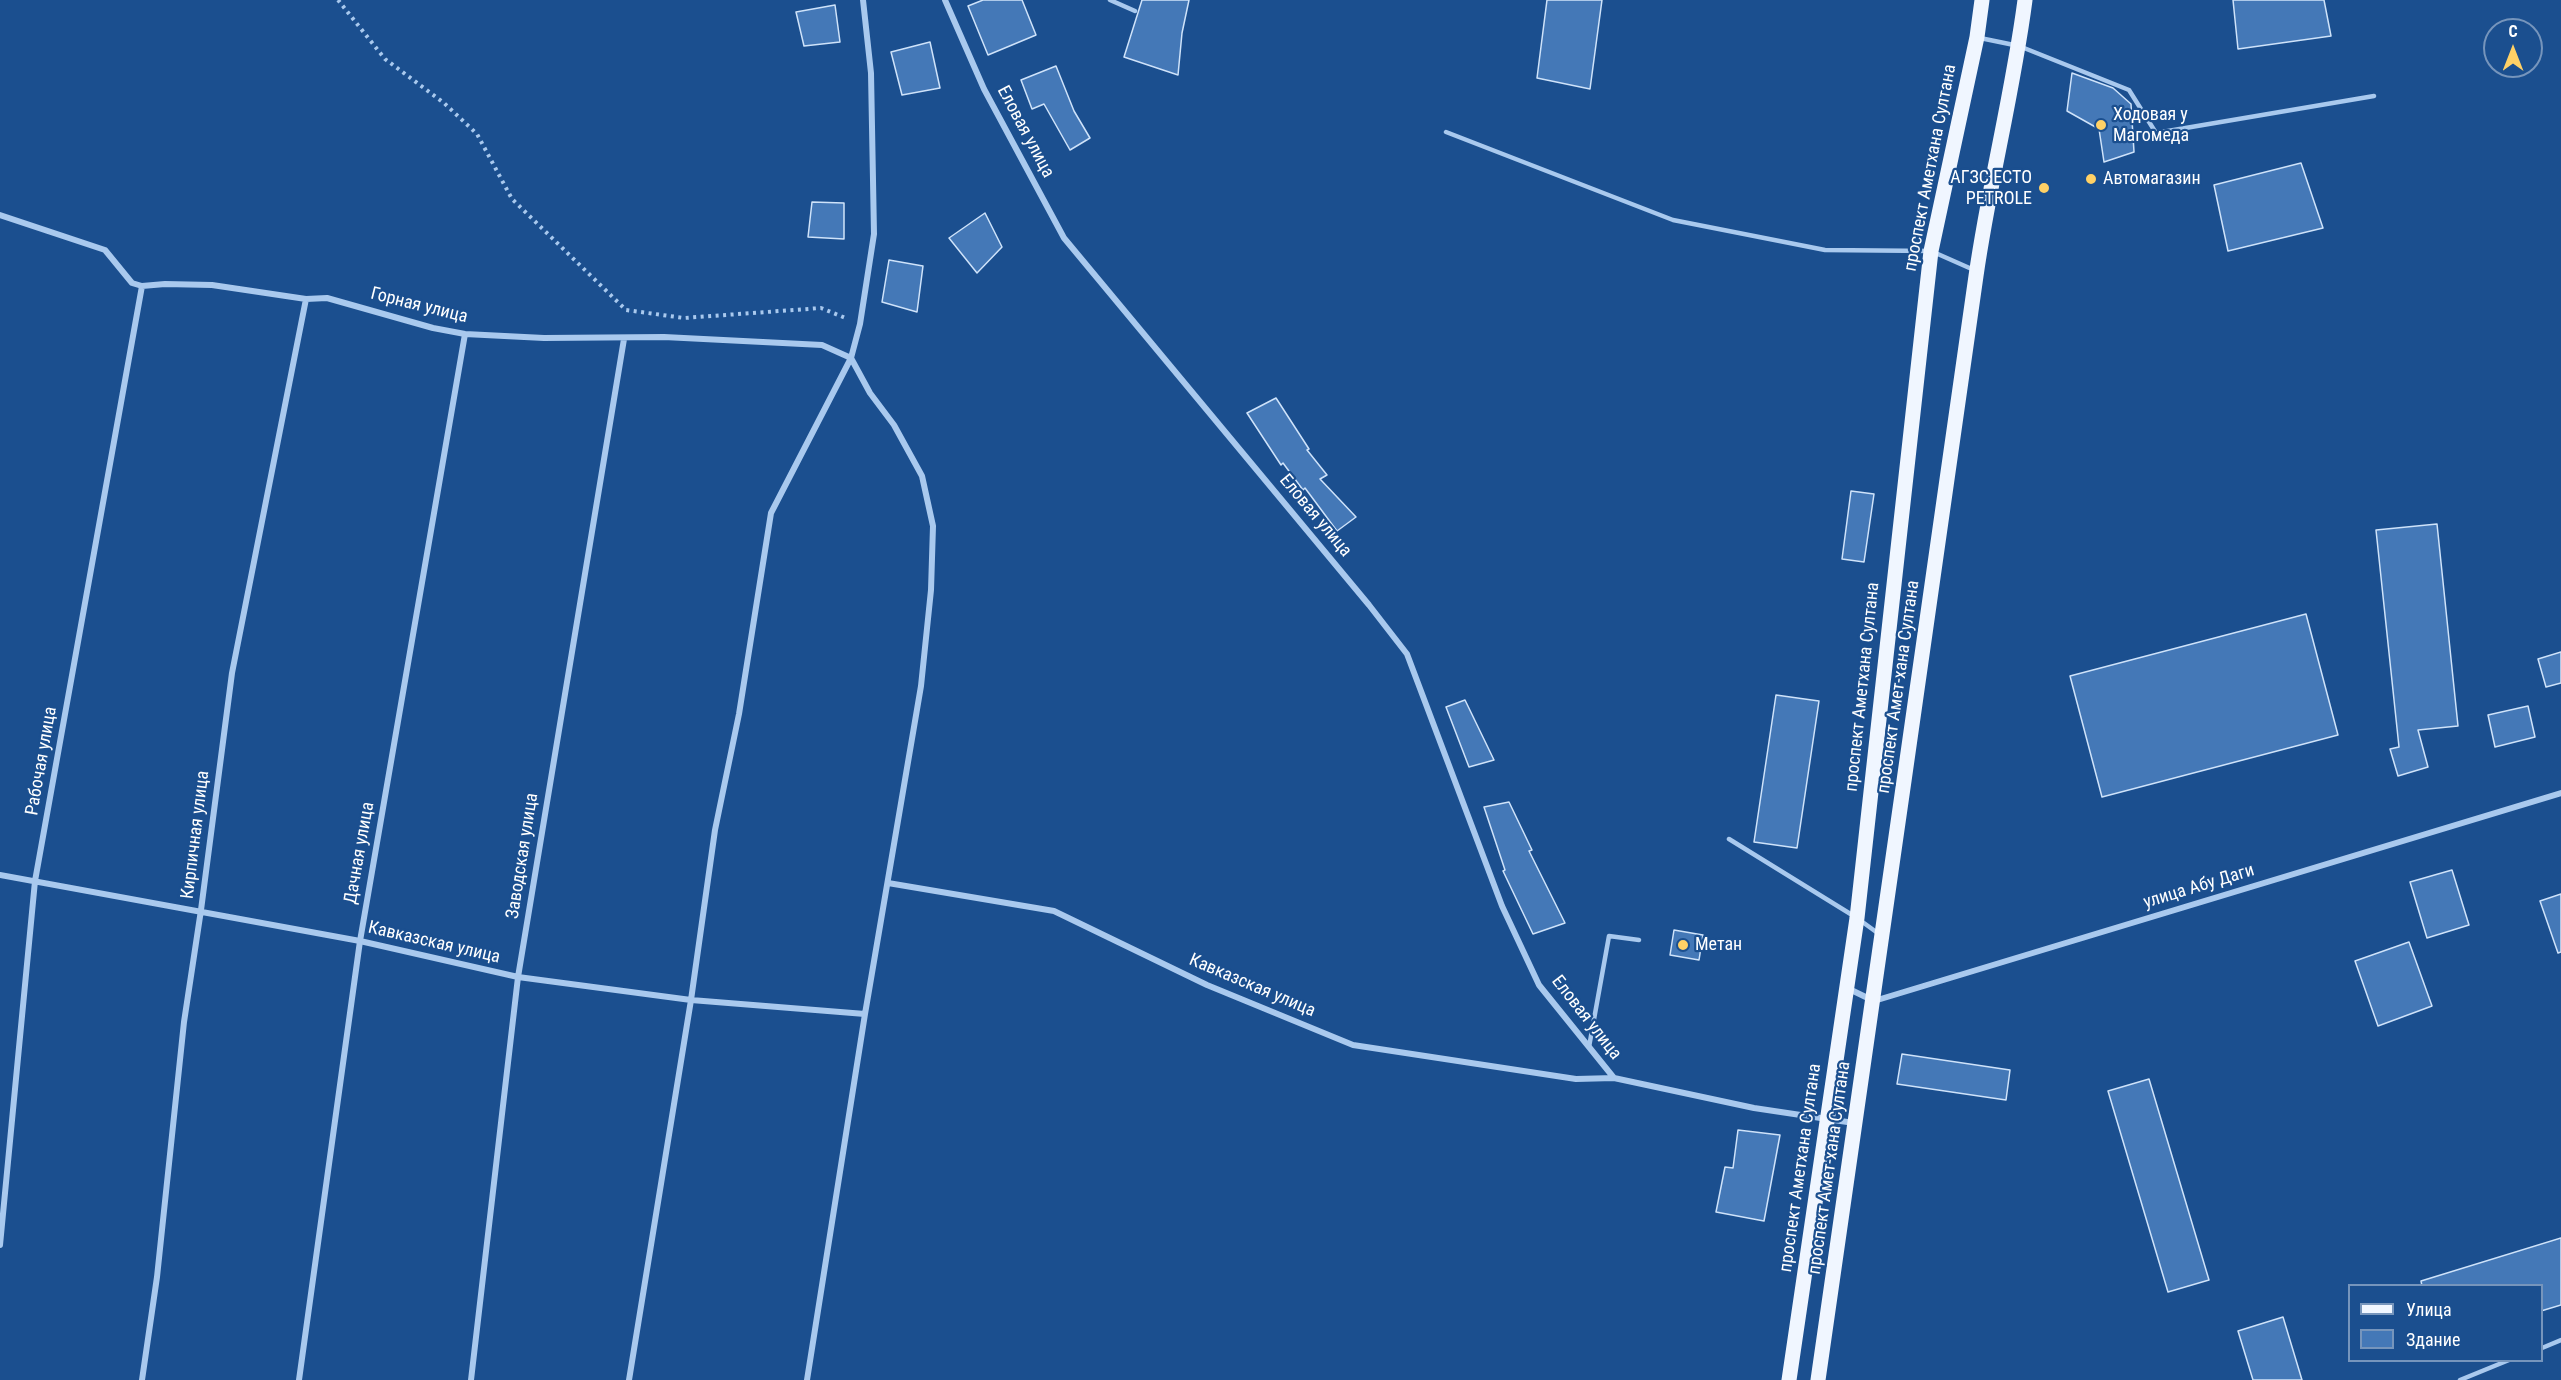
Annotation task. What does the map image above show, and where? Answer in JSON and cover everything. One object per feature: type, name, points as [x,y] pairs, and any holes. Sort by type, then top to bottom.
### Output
[{"type":"main road","name":"проспект Аметхана Султана","points":[[1790,1380],[1857,918],[1931,251],[1977,37],[1982,0]]},
{"type":"main road","name":"проспект Амет-хана Султана","points":[[1818,1380],[1977,271],[2019,46],[2025,0]]},
{"type":"street","points":[[629,1380],[716,831],[739,714],[771,513],[851,358],[860,324],[874,234],[871,73],[863,0]]},
{"type":"street","name":"Еловая улица","points":[[945,0],[984,89],[1064,238],[1369,605],[1407,654],[1502,906],[1539,985],[1614,1078]]},
{"type":"street","points":[[0,215],[105,250],[132,283],[142,286]]},
{"type":"street","name":"Горная улица","points":[[142,286],[212,285],[306,299],[327,298],[433,328],[465,334],[624,339],[664,337],[822,345],[851,358]]},
{"type":"street","name":"Рабочая улица","points":[[0,1245],[35,881],[142,286]]},
{"type":"street","name":"Кирпичная улица","points":[[142,1380],[157,1277],[184,1022],[232,673],[306,299]]},
{"type":"street","name":"Дачная улица","points":[[299,1380],[360,941],[465,334]]},
{"type":"street","name":"Заводская улица","points":[[471,1380],[518,977],[624,339]]},
{"type":"street","points":[[807,1380],[865,1014],[921,687],[931,590],[933,526],[922,476],[894,424],[870,393],[851,358]]},
{"type":"street","name":"улица Абу Даги","points":[[1874,1000],[2561,794]]},
{"type":"street","name":"Кавказская улица","points":[[0,874],[360,941],[518,977],[691,1000],[865,1014]]},
{"type":"street","name":"Кавказская улица","points":[[888,883],[1054,911],[1207,985],[1353,1045],[1576,1079],[1614,1078],[1754,1108],[1856,1124]]},
{"type":"street","points":[[1846,987],[1874,1000]]},
{"type":"lane","points":[[1110,0],[1135,11]]},
{"type":"lane","points":[[1977,37],[2019,46],[2129,90],[2156,133],[2374,96]]},
{"type":"lane","points":[[1446,132],[1673,220],[1825,250],[1931,251],[1977,271]]},
{"type":"lane","points":[[1729,839],[1857,918],[1883,938]]},
{"type":"lane","points":[[1589,1047],[1609,936],[1639,940]]},
{"type":"lane","points":[[2543,1347],[2561,1340]]},
{"type":"lane","points":[[2460,1380],[2504,1362]]},
{"type":"path","points":[[338,0],[385,59],[444,103],[477,134],[512,199],[627,310],[684,318],[821,308],[860,324]]},
{"type":"building","points":[[983,0],[1022,0],[1036,35],[988,55],[968,6]]},
{"type":"building","points":[[1142,0],[1189,0],[1182,33],[1178,75],[1124,57]]},
{"type":"building","points":[[1547,0],[1602,0],[1590,89],[1537,78]]},
{"type":"building","points":[[2233,0],[2324,0],[2331,36],[2238,49]]},
{"type":"building","points":[[835,5],[840,42],[804,46],[796,12]]},
{"type":"building","points":[[930,42],[940,88],[902,95],[891,52]]},
{"type":"building","points":[[1056,66],[1074,111],[1090,138],[1070,150],[1044,104],[1032,109],[1021,80]]},
{"type":"building","points":[[2072,73],[2113,88],[2131,104],[2134,152],[2104,162],[2099,129],[2067,111]]},
{"type":"building","points":[[2301,163],[2323,228],[2228,251],[2214,185]]},
{"type":"building","points":[[812,202],[844,203],[844,239],[808,237]]},
{"type":"building","points":[[985,213],[1002,247],[977,273],[949,238]]},
{"type":"building","points":[[889,260],[923,266],[917,312],[882,302]]},
{"type":"building","points":[[1276,398],[1309,449],[1307,450],[1327,475],[1320,479],[1356,517],[1337,531],[1305,488],[1303,490],[1283,463],[1281,465],[1247,413]]},
{"type":"building","points":[[1851,491],[1874,494],[1864,562],[1842,559]]},
{"type":"building","points":[[2437,524],[2458,726],[2418,730],[2428,767],[2398,776],[2390,749],[2399,747],[2376,530]]},
{"type":"building","points":[[2306,614],[2338,735],[2102,797],[2070,676]]},
{"type":"building","points":[[2561,652],[2561,683],[2546,687],[2538,659]]},
{"type":"building","points":[[1776,695],[1819,701],[1797,848],[1754,842]]},
{"type":"building","points":[[1465,700],[1494,760],[1469,767],[1446,707]]},
{"type":"building","points":[[2528,706],[2535,737],[2495,747],[2488,715]]},
{"type":"building","points":[[1509,802],[1532,850],[1529,851],[1565,923],[1533,934],[1503,871],[1505,870],[1484,807]]},
{"type":"building","points":[[2452,870],[2469,925],[2427,938],[2410,882]]},
{"type":"building","points":[[2561,894],[2561,952],[2558,953],[2540,901]]},
{"type":"building","points":[[1674,930],[1703,935],[1699,960],[1670,955]]},
{"type":"building","points":[[2409,942],[2432,1006],[2378,1026],[2355,961]]},
{"type":"building","points":[[1902,1054],[2010,1070],[2006,1100],[1897,1084]]},
{"type":"building","points":[[2149,1079],[2209,1280],[2168,1292],[2108,1091]]},
{"type":"building","points":[[1738,1130],[1780,1135],[1764,1221],[1716,1212],[1725,1167],[1733,1168]]},
{"type":"building","points":[[2561,1238],[2561,1305],[2543,1310],[2543,1284],[2422,1284],[2421,1281]]},
{"type":"building","points":[[2283,1317],[2302,1380],[2253,1380],[2238,1331]]},
{"type":"place","name":"Ходовая у Магомеда","points":[[2101,125]]},
{"type":"place","name":"Автомагазин","points":[[2091,179]]},
{"type":"place","name":"АГЗС ECTO PETROLE","points":[[2044,188]]},
{"type":"place","name":"Метан","points":[[1683,945]]}]
